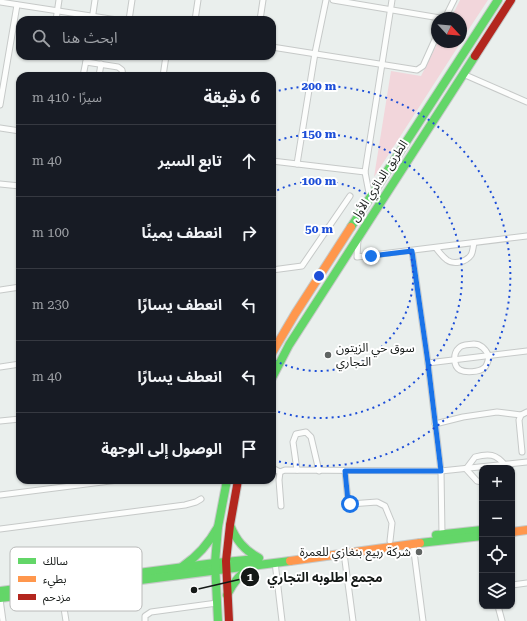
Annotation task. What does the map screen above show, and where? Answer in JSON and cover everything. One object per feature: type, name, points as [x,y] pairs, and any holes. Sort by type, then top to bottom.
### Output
[{"type":"main road","name":"الطريق الدائري الأول","points":[[276,346],[295,314],[498,0]]},
{"type":"main road","name":"الطريق الدائري الأول","points":[[276,370],[289,345],[358,236],[511,0]]},
{"type":"main road","points":[[218,621],[215,567],[218,527],[226,484]]},
{"type":"main road","points":[[229,621],[226,565],[230,525],[237,484]]},
{"type":"main road","points":[[515,526],[527,524]]},
{"type":"main road","points":[[230,525],[233,534],[240,545],[258,561]]},
{"type":"main road","points":[[180,567],[194,558],[206,546],[218,527]]},
{"type":"main road","points":[[142,578],[390,541],[479,530]]},
{"type":"main road","points":[[515,532],[527,530]]},
{"type":"main road","points":[[227,594],[242,573],[258,561],[275,562],[479,536]]},
{"type":"main road","points":[[142,572],[180,567],[215,567]]},
{"type":"main road","points":[[0,591],[10,590]]},
{"type":"main road","points":[[0,598],[10,597]]},
{"type":"street","points":[[56,16],[58,0]]},
{"type":"street","points":[[92,16],[95,0]]},
{"type":"street","points":[[130,16],[132,0]]},
{"type":"street","points":[[196,16],[198,0]]},
{"type":"street","points":[[261,16],[263,0]]},
{"type":"street","points":[[297,164],[315,54],[326,0]]},
{"type":"street","points":[[333,0],[431,16]]},
{"type":"street","points":[[370,199],[365,172],[392,0]]},
{"type":"street","points":[[448,12],[454,0]]},
{"type":"street","points":[[0,2],[57,10],[83,16]]},
{"type":"street","points":[[0,105],[17,5]]},
{"type":"street","points":[[276,47],[412,69],[420,68],[431,48]]},
{"type":"street","points":[[84,72],[86,60]]},
{"type":"street","points":[[89,60],[118,67],[122,72]]},
{"type":"street","points":[[164,72],[165,60]]},
{"type":"street","points":[[100,72],[101,64]]},
{"type":"street","points":[[463,74],[527,102]]},
{"type":"street","points":[[0,128],[16,130]]},
{"type":"street","points":[[276,161],[365,172]]},
{"type":"street","points":[[0,184],[16,186]]},
{"type":"street","points":[[276,269],[302,266],[350,196]]},
{"type":"street","points":[[358,236],[357,257],[527,236]]},
{"type":"street","points":[[436,248],[447,259],[460,262],[464,261],[472,254],[474,243]]},
{"type":"street","points":[[412,251],[428,363],[441,471],[442,534]]},
{"type":"street","points":[[0,290],[16,287]]},
{"type":"street","points":[[474,344],[483,347],[489,356],[484,368],[468,372],[458,369],[454,359],[458,348],[474,344]]},
{"type":"street","points":[[428,363],[527,351]]},
{"type":"street","points":[[0,367],[16,365]]},
{"type":"street","points":[[435,424],[464,417],[498,412],[521,415],[527,412]]},
{"type":"street","points":[[521,415],[519,420],[522,452]]},
{"type":"street","points":[[0,421],[16,419]]},
{"type":"street","points":[[297,470],[293,439],[296,434],[306,432],[311,437],[319,471]]},
{"type":"street","points":[[466,469],[472,460],[479,456],[495,456],[504,465]]},
{"type":"street","points":[[510,465],[527,462]]},
{"type":"street","points":[[276,470],[280,472],[282,470],[441,471],[479,468]]},
{"type":"street","points":[[466,469],[476,480],[479,481]]},
{"type":"street","points":[[345,471],[348,501],[350,504],[377,502],[385,506],[392,523],[390,541]]},
{"type":"street","points":[[280,472],[279,480],[281,506]]},
{"type":"street","points":[[0,495],[87,484]]},
{"type":"street","points":[[0,529],[185,505],[201,499]]},
{"type":"street","points":[[413,544],[423,621]]},
{"type":"street","points":[[344,553],[353,621]]},
{"type":"street","points":[[275,562],[282,621]]},
{"type":"street","points":[[515,585],[527,583]]},
{"type":"street","points":[[0,598],[3,621]]},
{"type":"street","points":[[145,621],[145,616],[151,612],[217,604]]},
{"type":"street","points":[[499,609],[502,621]]},
{"type":"street","points":[[64,611],[66,621]]},
{"type":"shaded area","points":[[460,0],[488,0],[467,32],[467,12],[454,12]]},
{"type":"shaded area","points":[[435,48],[457,48],[374,177],[391,71],[421,76]]},
{"type":"traffic: fast","points":[[351,227],[498,0]]},
{"type":"traffic: fast","points":[[276,370],[289,345],[475,56]]},
{"type":"traffic: fast","points":[[218,621],[215,563],[218,527],[226,484]]},
{"type":"traffic: fast","points":[[230,525],[241,544],[249,552],[259,558]]},
{"type":"traffic: fast","points":[[183,566],[203,549],[218,527]]},
{"type":"traffic: fast","points":[[436,535],[479,530]]},
{"type":"traffic: fast","points":[[420,543],[479,536]]},
{"type":"traffic: fast","points":[[142,573],[257,559]]},
{"type":"traffic: fast","points":[[142,580],[290,561]]},
{"type":"traffic: fast","points":[[227,595],[237,579],[252,566]]},
{"type":"traffic: fast","points":[[0,591],[10,590]]},
{"type":"traffic: fast","points":[[0,598],[10,597]]},
{"type":"traffic: slow","points":[[276,346],[351,227]]},
{"type":"traffic: slow","points":[[515,532],[527,530]]},
{"type":"traffic: slow","points":[[290,561],[420,543]]},
{"type":"traffic: jam","points":[[475,56],[511,0]]},
{"type":"traffic: jam","points":[[229,621],[226,561],[230,525],[237,484]]},
{"type":"place","name":"سوق حي الزيتون التجاري","points":[[328,355]]},
{"type":"place","name":"شركة ربيع بنغازي للعمرة","points":[[419,552]]},
{"type":"place","name":"مجمع اطلوبه التجاري","points":[[194,590]]},
{"type":"route","points":[[350,504],[348,501],[345,471],[441,471],[428,363],[412,251],[371,256]]}]
